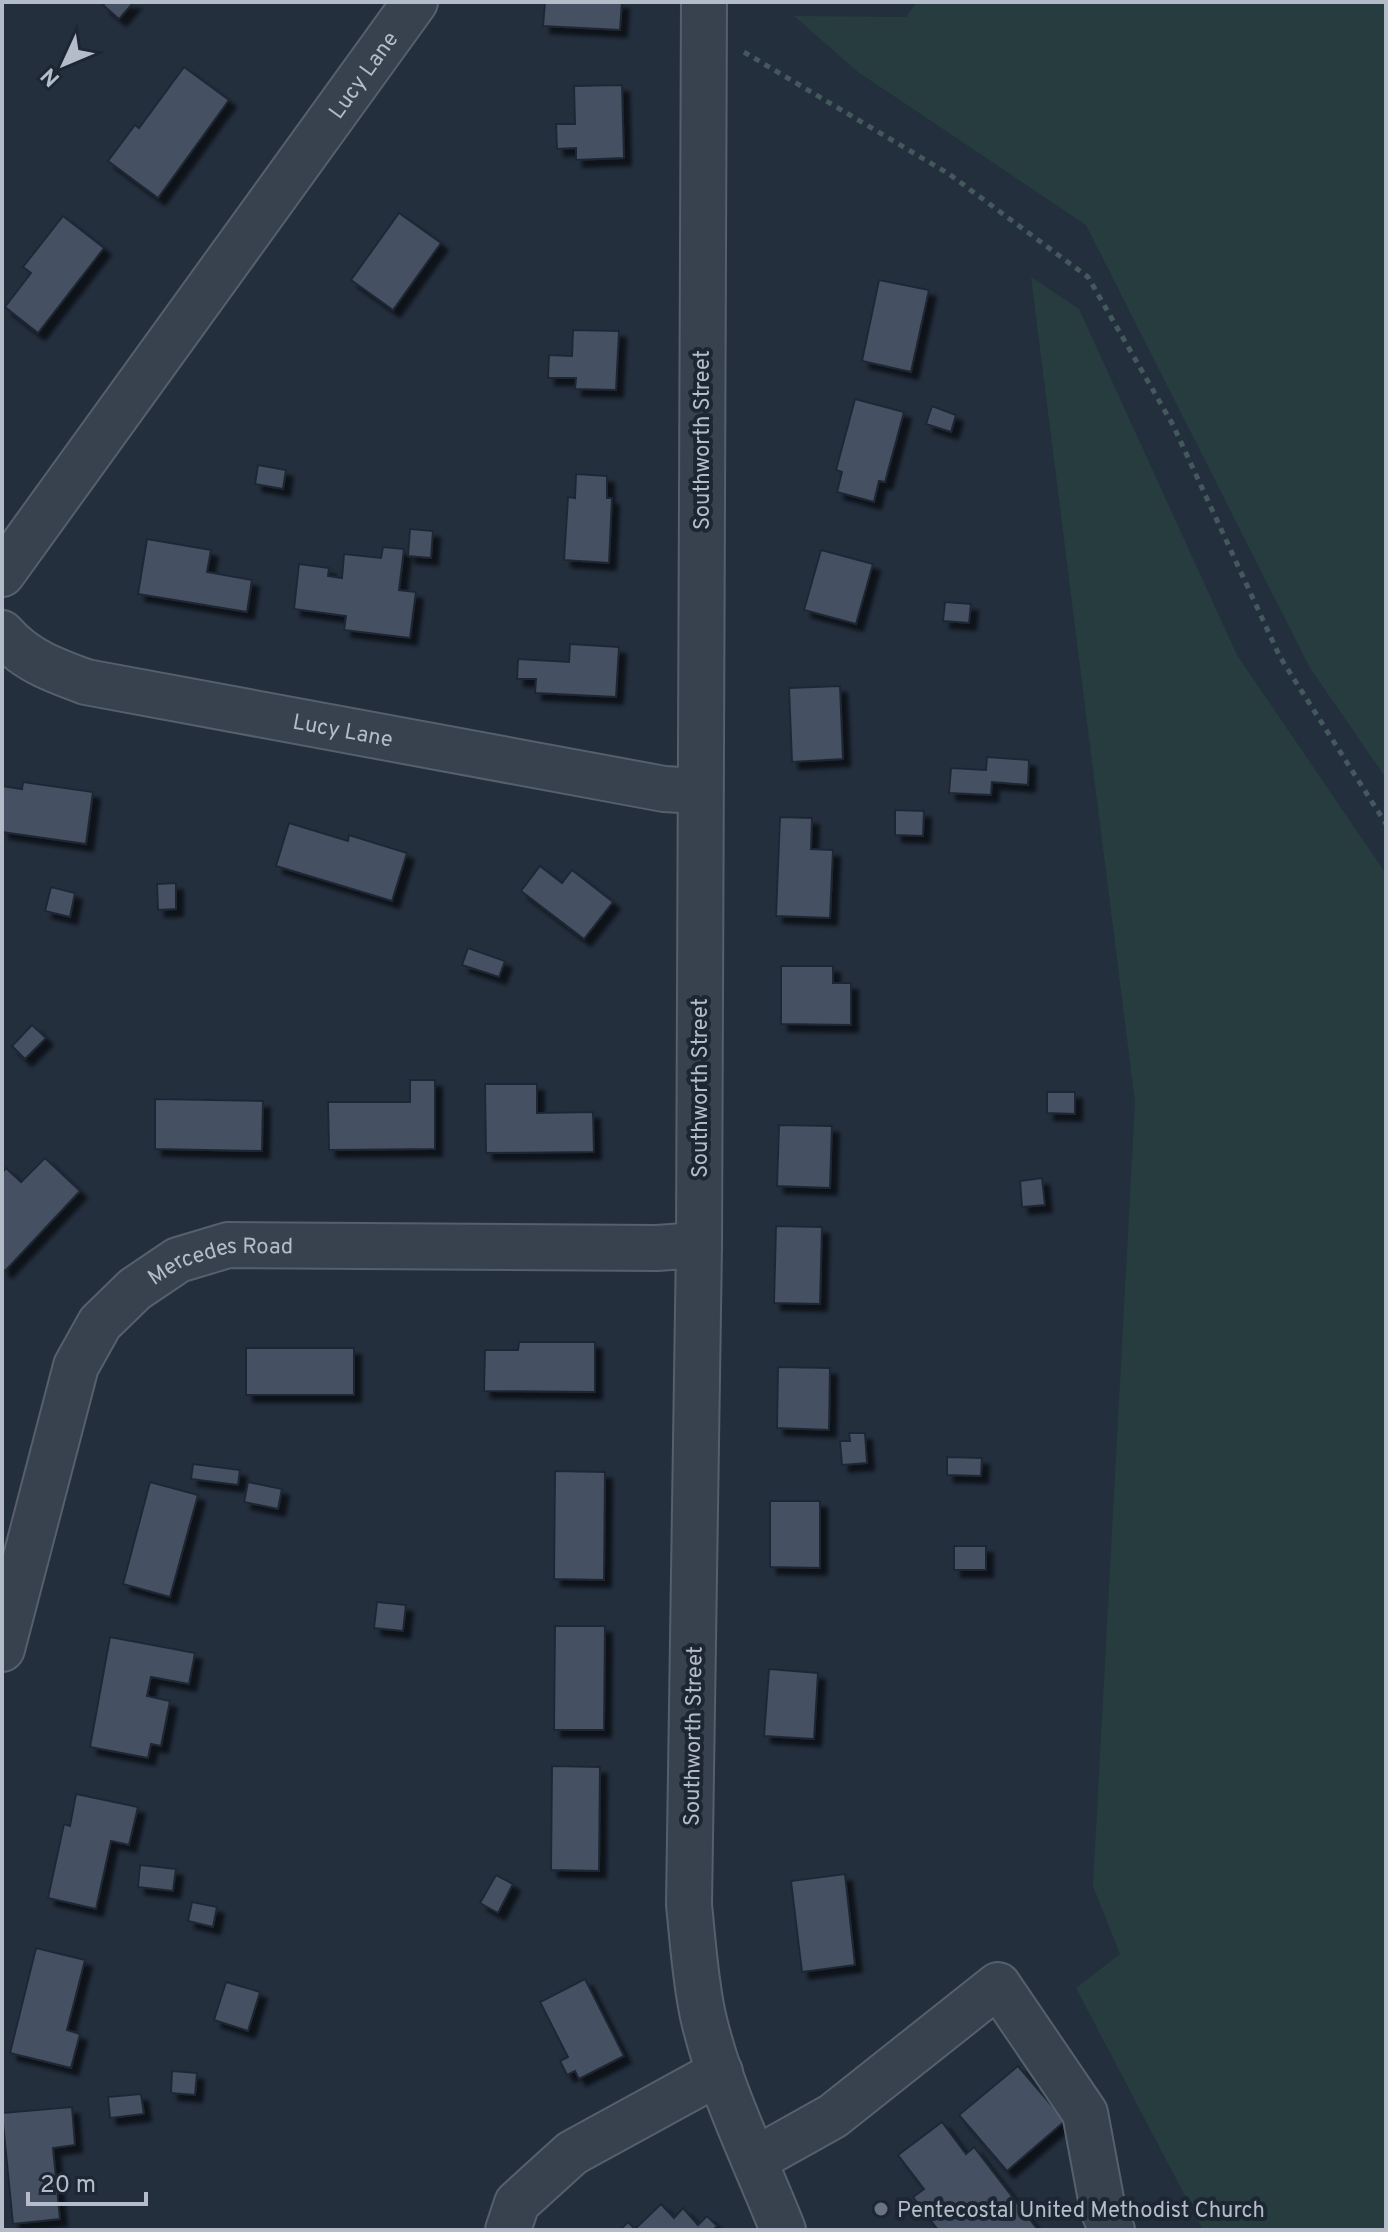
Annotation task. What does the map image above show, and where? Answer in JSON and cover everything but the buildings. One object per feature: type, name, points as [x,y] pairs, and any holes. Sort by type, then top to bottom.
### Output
[{"type":"street","name":"Lucy Lane","points":[[2,574],[415,2]]},
{"type":"street","name":"Southworth Street","points":[[704,15],[699,1245],[689,1905],[703,2015],[738,2124],[783,2230]]},
{"type":"street","name":"Lucy Lane","points":[[2,633],[17,651],[41,666],[86,682],[664,789],[699,791]]},
{"type":"street","name":"Mercedes Road","points":[[2,1649],[76,1366],[100,1323],[135,1289],[178,1260],[228,1245],[657,1248],[699,1245]]},
{"type":"street","points":[[756,2161],[833,2116],[998,1985],[1085,2113],[1103,2210],[1112,2230]]},
{"type":"street","points":[[508,2230],[517,2203],[572,2153],[720,2072]]},
{"type":"street","name":"Southworth Street","points":[[756,2161],[808,2230]]},
{"type":"path","points":[[704,15],[949,174],[1088,277],[1173,425],[1280,657],[1386,824]]},
{"type":"green space","points":[[917,2],[1386,2],[1386,778],[1310,668],[1086,225],[858,72],[794,16],[906,17]]},
{"type":"green space","points":[[1031,277],[1079,309],[1237,655],[1386,874],[1386,2230],[1203,2230],[1076,1988],[1120,1954],[1093,1886],[1135,1102]]},
{"type":"place","name":"Pentecostal United Methodist Church","points":[[881,2209]]}]
